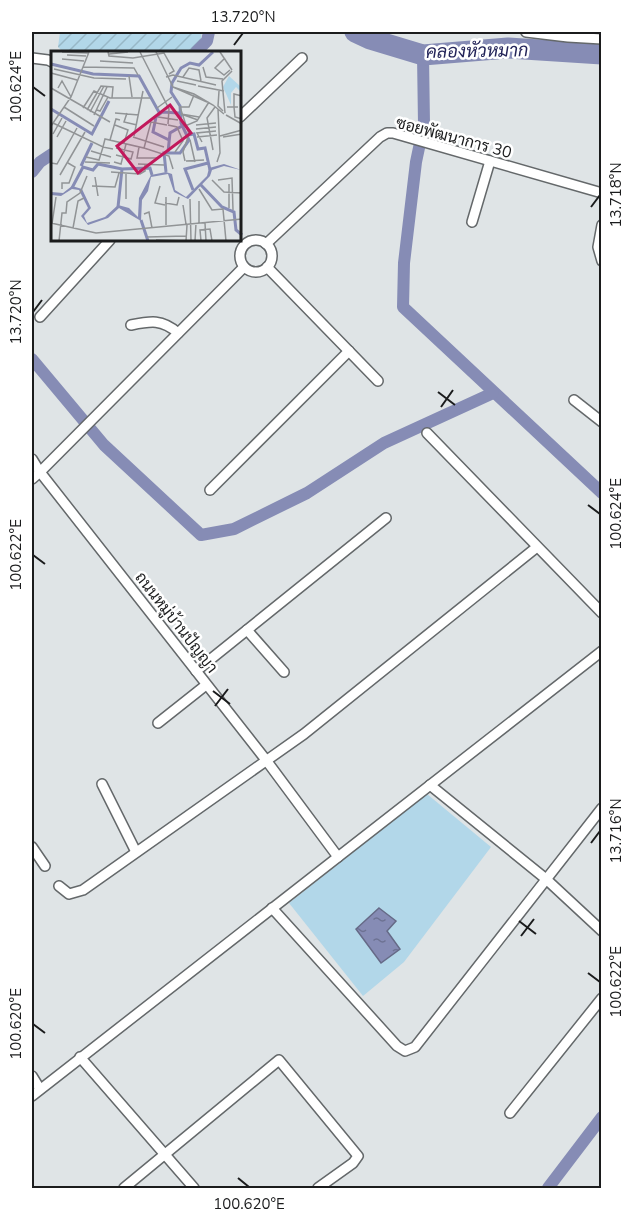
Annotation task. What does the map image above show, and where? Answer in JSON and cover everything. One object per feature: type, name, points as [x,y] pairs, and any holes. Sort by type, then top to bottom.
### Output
[{"type":"street","points":[[526,32],[568,38],[602,39]]},
{"type":"street","points":[[32,58],[51,62]]},
{"type":"street","points":[[242,115],[302,58]]},
{"type":"street","name":"ซอยพัฒนาการ 30","points":[[266,243],[387,133],[430,143],[602,193]]},
{"type":"street","points":[[472,222],[490,161]]},
{"type":"street","points":[[602,225],[598,247],[602,261]]},
{"type":"street","points":[[243,240],[266,243],[272,252],[272,258],[267,267],[258,272],[244,267],[240,257],[243,240]]},
{"type":"street","points":[[40,317],[104,242]]},
{"type":"street","points":[[32,479],[244,267]]},
{"type":"street","points":[[267,267],[378,381]]},
{"type":"street","points":[[131,325],[160,323],[170,326],[178,333]]},
{"type":"street","points":[[210,490],[349,351]]},
{"type":"street","points":[[574,400],[602,422]]},
{"type":"street","points":[[427,433],[602,613]]},
{"type":"street","name":"ถนนหมู่บ้านปัญญา","points":[[32,459],[266,760],[338,857]]},
{"type":"street","points":[[196,671],[386,518]]},
{"type":"street","points":[[59,886],[69,894],[83,890],[304,734],[537,547]]},
{"type":"street","points":[[247,630],[284,672]]},
{"type":"street","points":[[32,1096],[602,651]]},
{"type":"street","points":[[158,723],[206,684]]},
{"type":"street","points":[[102,784],[136,852]]},
{"type":"street","points":[[430,785],[546,879],[602,931]]},
{"type":"street","points":[[272,908],[397,1046],[405,1051],[415,1047],[602,808]]},
{"type":"street","points":[[32,847],[45,866]]},
{"type":"street","points":[[510,1113],[602,998]]},
{"type":"street","points":[[593,1009],[602,1015]]},
{"type":"street","points":[[80,1057],[194,1188]]},
{"type":"street","points":[[124,1188],[279,1060],[358,1156],[318,1188]]},
{"type":"street","points":[[32,1076],[40,1089]]},
{"type":"shaded area","points":[[60,32],[202,32],[197,51],[62,51],[58,47]]},
{"type":"shaded area","points":[[427,794],[491,847],[404,962],[363,996],[289,903]]},
{"type":"water","points":[[379,908],[396,921],[387,931],[400,949],[381,963],[356,929]]},
{"type":"waterway","points":[[197,51],[207,41],[209,32]]},
{"type":"waterway","name":"คลองหัวหมาก","points":[[355,32],[370,39],[423,55],[508,48],[602,54]]},
{"type":"waterway","points":[[423,55],[424,124],[416,162],[404,263],[403,307],[602,493]]},
{"type":"waterway","points":[[32,172],[40,162],[51,155]]},
{"type":"waterway","points":[[32,359],[104,445],[201,535],[234,529],[307,493],[384,443],[493,393]]},
{"type":"waterway","points":[[548,1188],[602,1117]]}]
